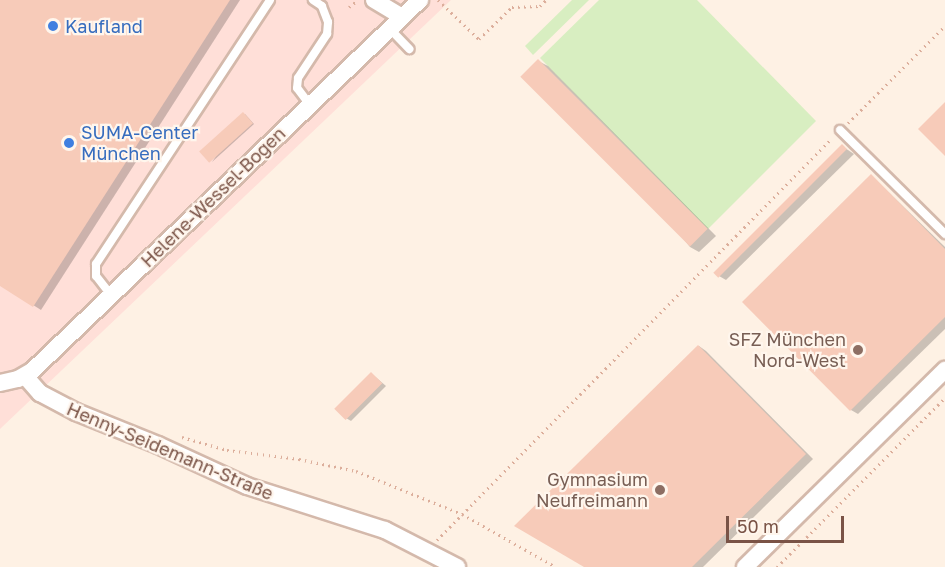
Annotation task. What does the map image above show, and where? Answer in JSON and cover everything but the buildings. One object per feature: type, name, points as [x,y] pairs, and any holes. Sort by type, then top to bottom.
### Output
[{"type":"street","points":[[374,0],[396,23]]},
{"type":"street","name":"Helene-Wessel-Bogen","points":[[0,383],[25,376],[420,0]]},
{"type":"street","points":[[745,567],[945,370]]},
{"type":"street","name":"Henny-Seidemann-Straße","points":[[25,376],[40,393],[76,412],[158,445],[247,486],[375,525],[457,567]]},
{"type":"lane","points":[[111,295],[96,276],[96,264],[270,0]]},
{"type":"lane","points":[[310,105],[297,88],[298,78],[327,34],[328,22],[322,6],[313,0]]},
{"type":"lane","points":[[396,23],[409,50]]},
{"type":"lane","points":[[840,130],[945,234]]},
{"type":"path","points":[[349,7],[358,0]]},
{"type":"path","points":[[438,0],[479,39],[512,7],[540,6],[546,0]]},
{"type":"path","points":[[462,514],[945,26]]},
{"type":"path","points":[[777,567],[945,398]]},
{"type":"path","points":[[181,437],[227,450],[299,459],[356,471],[462,514],[556,567]]},
{"type":"shaded area","points":[[0,0],[451,0],[0,429]]},
{"type":"green space","points":[[572,0],[589,0],[533,55],[525,46]]},
{"type":"green space","points":[[599,0],[697,0],[816,121],[708,229],[540,58]]},
{"type":"place","name":"Kaufland","points":[[53,26]]},
{"type":"place","name":"SUMA-Center München","points":[[69,143]]},
{"type":"place","name":"SFZ München Nord-West","points":[[858,350]]},
{"type":"place","name":"Gymnasium Neufreimann","points":[[660,490]]}]
